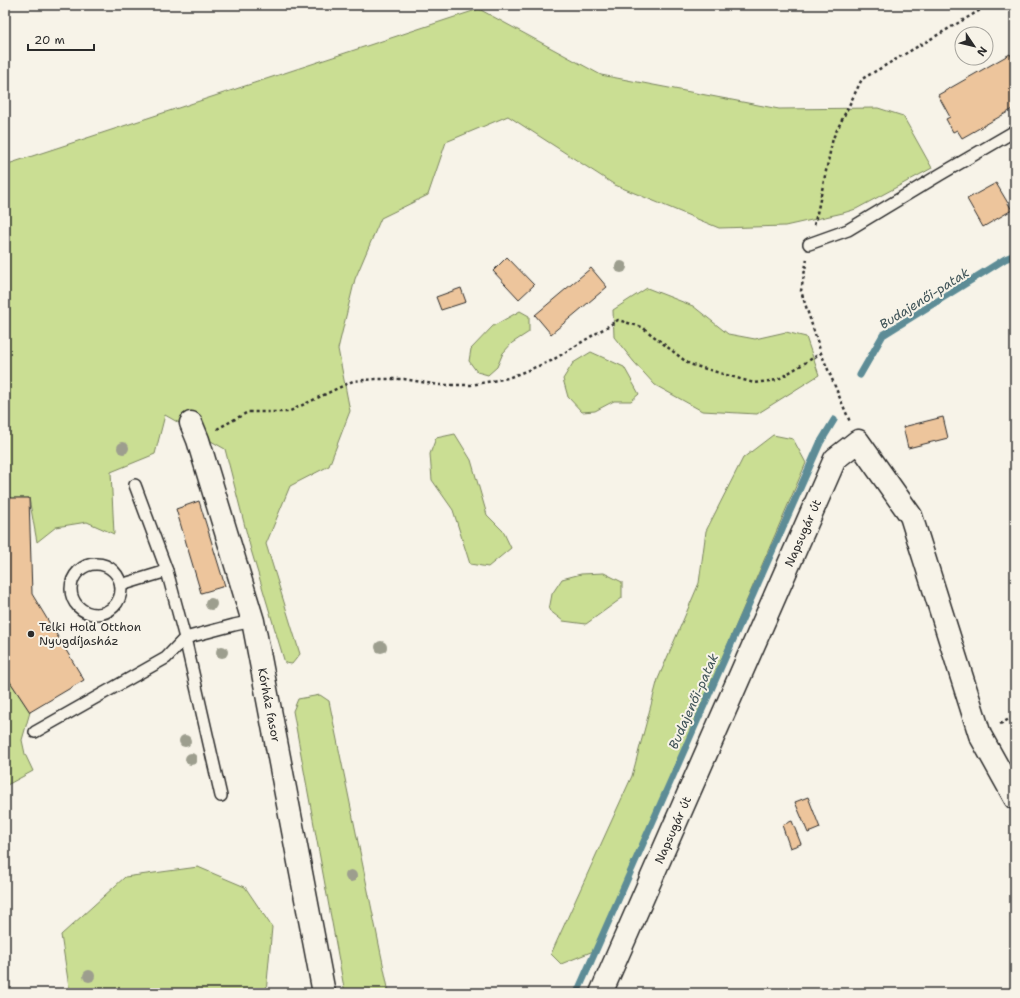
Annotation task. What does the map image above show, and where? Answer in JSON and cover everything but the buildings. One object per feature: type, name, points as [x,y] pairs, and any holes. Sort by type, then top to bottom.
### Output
[{"type":"street","name":"Kórház fasor","points":[[195,431],[253,621],[324,993]]},
{"type":"street","points":[[858,441],[911,516],[980,735],[1015,798]]},
{"type":"street","name":"Napsugár út","points":[[601,993],[835,459],[858,441]]},
{"type":"lane","points":[[809,244],[848,230],[1015,131]]},
{"type":"lane","points":[[135,485],[166,571],[185,638],[221,796]]},
{"type":"lane","points":[[88,565],[105,565],[113,570],[118,576],[121,585],[119,601],[114,608],[100,615],[84,612],[77,607],[71,592],[71,584],[75,576],[80,569],[88,565]]},
{"type":"lane","points":[[121,585],[166,571]]},
{"type":"lane","points":[[35,732],[166,658],[185,638],[253,621]]},
{"type":"path","points":[[858,441],[821,353],[801,291],[809,244],[833,138],[862,80],[989,5]]},
{"type":"path","points":[[195,431],[248,412],[288,412],[353,381],[404,379],[439,385],[471,385],[508,378],[551,361],[618,320],[642,327],[689,364],[754,384],[777,380],[821,353]]},
{"type":"green space","points":[[479,9],[601,75],[779,109],[878,108],[903,116],[932,168],[856,209],[843,213],[785,226],[719,228],[615,185],[508,116],[446,142],[428,195],[381,218],[355,279],[338,349],[350,411],[329,466],[290,486],[266,544],[300,654],[292,664],[285,663],[251,550],[225,449],[165,415],[155,454],[111,472],[114,534],[87,522],[56,527],[37,542],[29,498],[5,498],[5,165]]},
{"type":"green space","points":[[647,288],[693,306],[728,334],[755,339],[786,332],[806,337],[819,375],[757,414],[702,411],[655,385],[614,337],[613,310]]},
{"type":"green space","points":[[520,311],[529,316],[529,332],[512,343],[503,353],[497,367],[488,375],[477,372],[469,361],[471,349],[493,326]]},
{"type":"green space","points":[[591,352],[624,367],[639,394],[631,401],[614,401],[595,411],[582,412],[568,397],[563,379],[573,363]]},
{"type":"green space","points":[[455,434],[471,460],[487,515],[503,531],[511,548],[488,567],[470,564],[453,510],[432,480],[430,454],[436,438]]},
{"type":"green space","points":[[773,435],[793,439],[806,463],[596,950],[561,964],[551,954],[632,776],[658,679],[699,583],[706,531],[743,458]]},
{"type":"green space","points":[[604,573],[622,582],[622,598],[586,624],[563,621],[549,610],[552,594],[562,579],[581,574]]},
{"type":"green space","points":[[5,674],[30,712],[22,740],[25,754],[33,771],[7,785],[5,785]]},
{"type":"green space","points":[[320,695],[329,701],[389,993],[345,993],[293,711],[298,699]]},
{"type":"green space","points":[[198,867],[245,887],[272,927],[266,993],[70,993],[61,935],[125,877]]},
{"type":"waterway","name":"Budajenői-patak","points":[[860,375],[883,335],[1005,259],[1015,255]]},
{"type":"waterway","name":"Budajenői-patak","points":[[577,993],[820,443],[834,420]]},
{"type":"place","name":"Telki Hold Otthon Nyugdíjasház","points":[[31,634]]}]
